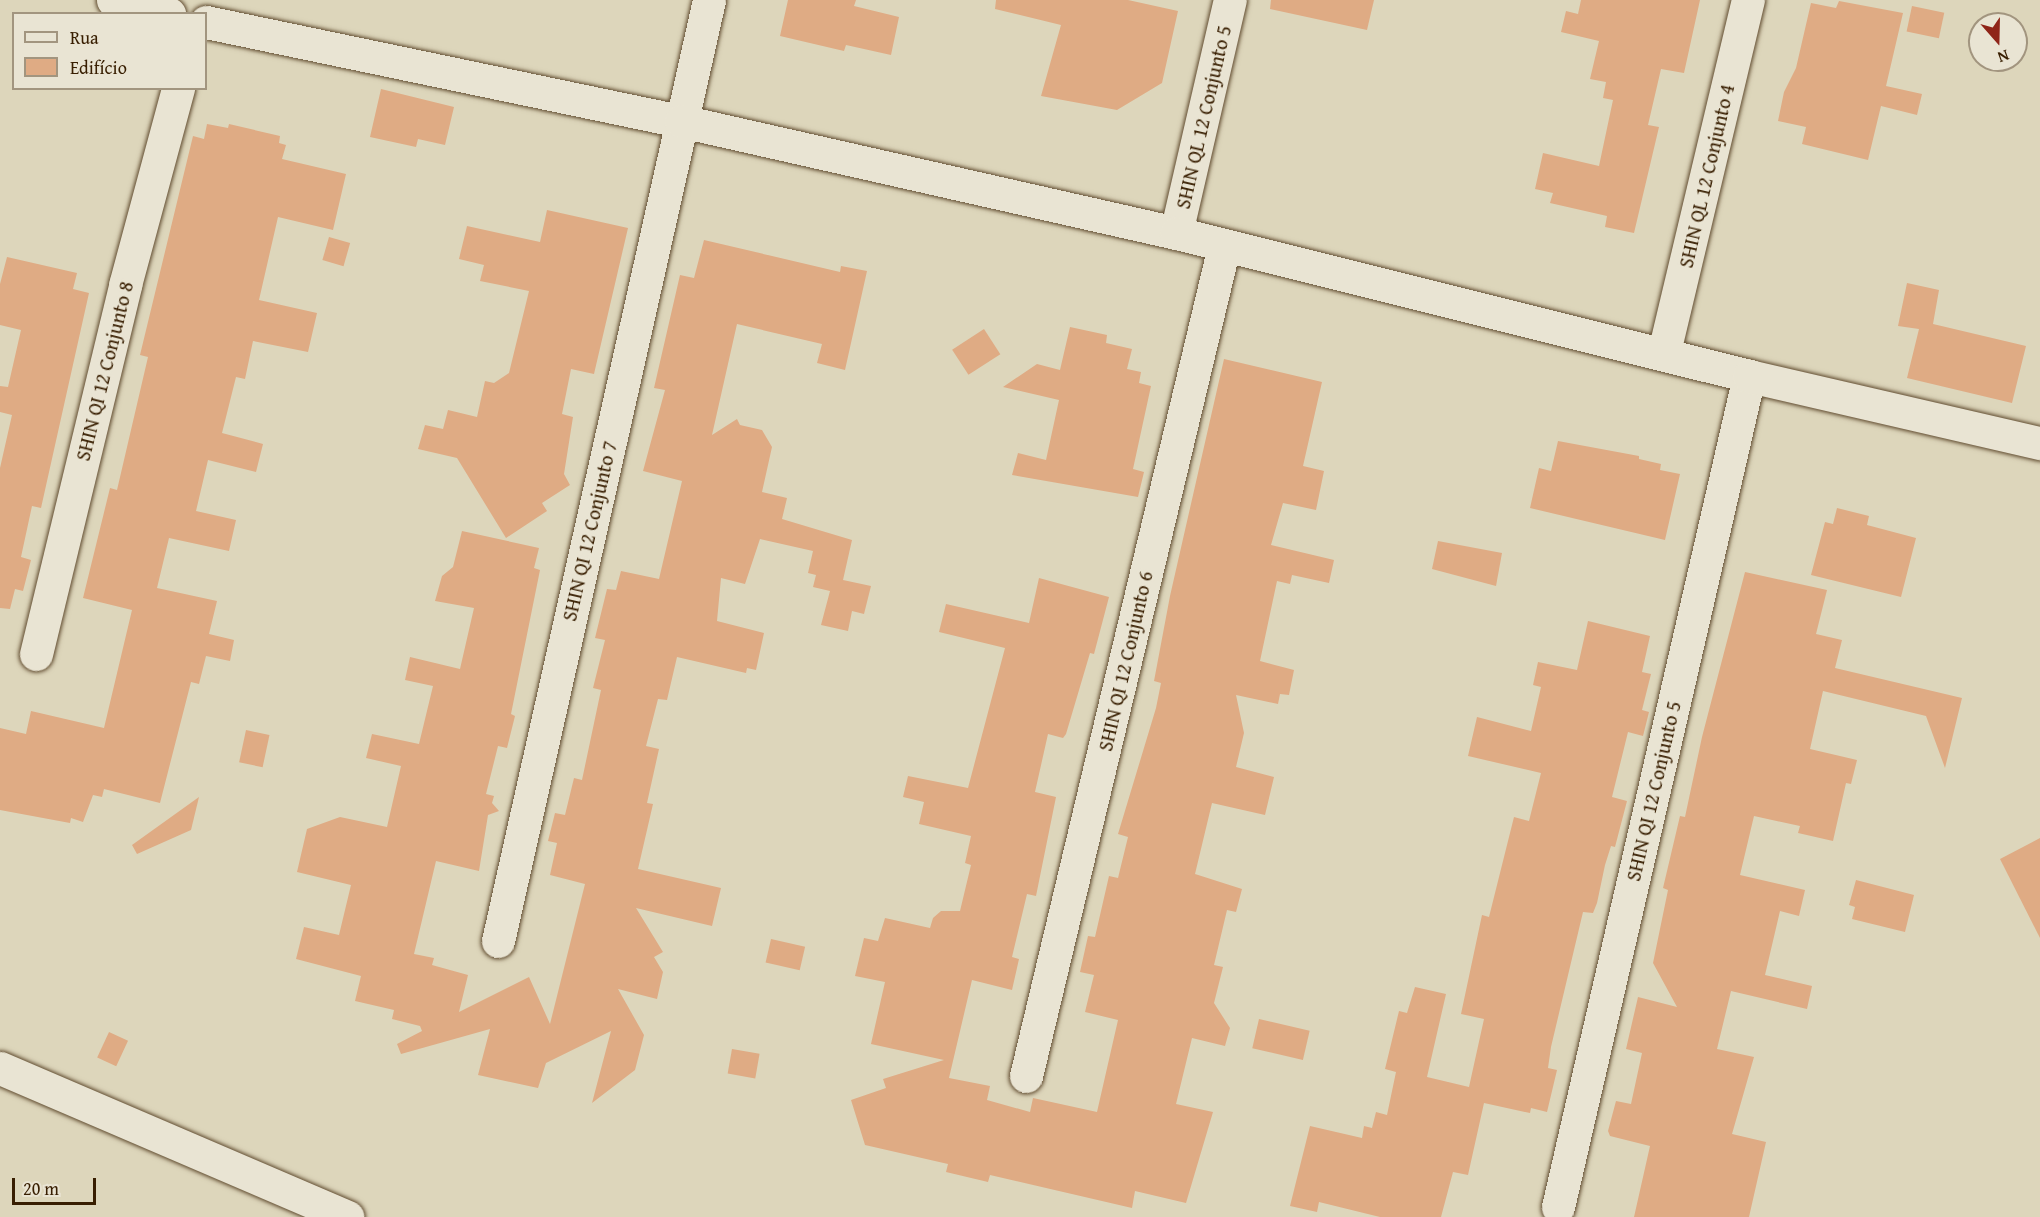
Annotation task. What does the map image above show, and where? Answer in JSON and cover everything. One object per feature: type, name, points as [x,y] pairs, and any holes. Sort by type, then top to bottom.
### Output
[{"type":"street","points":[[113,0],[161,12]]},
{"type":"street","name":"SHIN QI 12 Conjunto 7","points":[[498,941],[708,0]]},
{"type":"street","name":"SHIN QL 12 Conjunto 5","points":[[1176,233],[1230,0]]},
{"type":"street","name":"SHIN QL 12 Conjunto 4","points":[[1664,352],[1748,0]]},
{"type":"street","points":[[207,22],[681,121],[1176,233],[1664,352],[1749,376],[2040,443]]},
{"type":"street","name":"SHIN QI 12 Conjunto 8","points":[[36,654],[125,285],[177,90]]},
{"type":"street","name":"SHIN QI 12 Conjunto 6","points":[[1026,1076],[1224,246]]},
{"type":"street","name":"SHIN QI 12 Conjunto 5","points":[[1558,1207],[1749,376]]},
{"type":"street","points":[[0,1068],[347,1217]]},
{"type":"building","points":[[788,0],[856,0],[854,6],[899,17],[891,55],[846,45],[844,51],[780,36]]},
{"type":"building","points":[[996,0],[1128,0],[1178,11],[1162,83],[1117,110],[1041,96],[1061,25],[995,9]]},
{"type":"building","points":[[1271,0],[1374,0],[1367,30],[1270,9]]},
{"type":"building","points":[[1581,0],[1700,0],[1684,73],[1661,69],[1648,125],[1659,127],[1634,233],[1605,227],[1607,216],[1550,203],[1553,193],[1535,189],[1543,153],[1599,166],[1613,100],[1603,98],[1606,82],[1590,79],[1599,41],[1561,32],[1566,11],[1578,14]]},
{"type":"building","points":[[1839,1],[1903,13],[1886,86],[1922,94],[1917,115],[1881,106],[1868,160],[1802,144],[1806,127],[1778,121],[1784,92],[1796,68],[1811,3],[1836,8]]},
{"type":"building","points":[[1912,6],[1944,13],[1939,38],[1907,31]]},
{"type":"building","points":[[381,89],[454,107],[445,145],[418,139],[416,147],[370,137]]},
{"type":"building","points":[[207,124],[228,128],[229,124],[280,136],[279,143],[286,145],[282,159],[346,174],[333,230],[278,217],[259,300],[317,313],[308,352],[253,341],[245,379],[236,377],[222,433],[263,444],[256,472],[208,460],[196,511],[236,520],[229,551],[169,538],[157,588],[217,601],[209,634],[234,640],[230,661],[206,656],[199,684],[191,682],[160,803],[104,789],[102,797],[93,795],[83,822],[71,818],[70,823],[0,810],[0,728],[26,734],[31,711],[104,728],[132,610],[83,598],[110,488],[117,490],[148,357],[140,355],[193,136],[204,139]]},
{"type":"building","points":[[547,210],[628,228],[594,374],[571,369],[562,414],[573,417],[564,474],[570,485],[542,503],[547,511],[506,538],[457,458],[418,449],[425,425],[443,429],[448,410],[477,417],[485,381],[494,383],[509,373],[529,291],[480,281],[484,265],[459,259],[467,226],[540,242]]},
{"type":"building","points":[[329,237],[350,243],[344,266],[322,260]]},
{"type":"building","points":[[704,240],[840,272],[841,266],[867,271],[845,370],[817,363],[822,344],[737,324],[712,435],[737,419],[740,425],[762,430],[772,447],[762,492],[787,498],[782,519],[852,540],[843,580],[871,586],[864,614],[852,611],[848,631],[821,625],[830,591],[813,587],[816,575],[808,573],[813,551],[760,539],[745,584],[721,578],[717,621],[764,633],[756,670],[747,668],[746,673],[677,657],[667,700],[658,699],[646,746],[659,749],[647,803],[653,804],[638,869],[721,888],[712,926],[636,908],[663,952],[654,957],[663,972],[657,999],[618,989],[644,1035],[635,1070],[592,1103],[611,1031],[546,1063],[538,1088],[478,1075],[490,1029],[401,1054],[397,1044],[422,1031],[420,1026],[392,1019],[394,1010],[355,1001],[361,976],[296,959],[304,927],[339,935],[351,885],[297,872],[307,829],[340,817],[387,827],[401,766],[366,758],[372,734],[419,744],[433,686],[405,680],[410,657],[460,669],[474,608],[435,601],[442,576],[453,567],[462,531],[539,548],[534,568],[540,570],[511,714],[515,716],[507,748],[498,746],[486,794],[494,796],[492,803],[499,811],[488,815],[479,871],[436,861],[414,954],[434,958],[432,965],[468,975],[459,1012],[529,977],[550,1024],[585,884],[550,875],[557,843],[548,841],[555,813],[565,815],[574,778],[582,780],[601,690],[593,688],[605,640],[595,638],[607,589],[616,590],[621,571],[659,579],[682,481],[643,471],[665,390],[654,388],[680,275],[694,278]]},
{"type":"building","points":[[7,257],[77,273],[73,289],[89,293],[41,508],[32,506],[21,557],[31,560],[23,591],[15,589],[10,609],[0,608],[0,468],[12,415],[0,412],[0,386],[8,387],[21,330],[0,325],[0,284]]},
{"type":"building","points":[[1907,283],[1939,290],[1933,324],[2026,346],[2012,403],[1907,378],[1919,329],[1898,326]]},
{"type":"building","points":[[1070,327],[1107,335],[1106,343],[1132,349],[1127,369],[1141,372],[1139,383],[1151,386],[1133,469],[1144,472],[1138,497],[1012,475],[1018,453],[1046,460],[1059,400],[1003,387],[1037,364],[1060,370]]},
{"type":"building","points":[[984,329],[1000,354],[968,375],[952,350]]},
{"type":"building","points":[[1224,359],[1322,382],[1303,466],[1324,471],[1316,510],[1283,503],[1271,545],[1334,560],[1329,583],[1292,575],[1290,584],[1277,581],[1260,661],[1294,670],[1289,695],[1280,694],[1278,704],[1236,695],[1244,733],[1236,767],[1274,777],[1265,815],[1212,803],[1195,874],[1242,889],[1236,912],[1227,910],[1214,965],[1223,967],[1214,1003],[1230,1028],[1225,1046],[1192,1038],[1176,1104],[1213,1112],[1186,1203],[1135,1191],[1132,1208],[990,1175],[988,1182],[946,1172],[948,1164],[865,1145],[851,1100],[886,1088],[883,1079],[944,1060],[871,1044],[885,982],[855,976],[864,938],[878,941],[885,918],[930,928],[933,918],[941,911],[960,911],[971,865],[965,863],[971,836],[919,824],[924,802],[903,797],[908,776],[968,788],[1005,648],[939,632],[946,604],[1029,623],[1039,578],[1109,597],[1094,654],[1090,653],[1066,734],[1063,738],[1048,734],[1035,792],[1056,797],[1036,896],[1027,894],[1012,957],[1019,959],[1012,990],[972,980],[949,1078],[990,1086],[987,1100],[1030,1112],[1033,1098],[1097,1112],[1118,1020],[1085,1012],[1094,975],[1080,972],[1088,936],[1095,937],[1109,876],[1118,878],[1128,837],[1118,834],[1156,708],[1161,683],[1154,681],[1170,596]]},
{"type":"building","points":[[1558,441],[1639,456],[1639,459],[1661,464],[1660,470],[1680,474],[1665,540],[1530,508],[1539,468],[1551,471]]},
{"type":"building","points":[[1837,508],[1869,516],[1867,525],[1916,538],[1901,597],[1811,575],[1825,522],[1833,524]]},
{"type":"building","points":[[1438,541],[1502,553],[1496,586],[1432,569]]},
{"type":"building","points":[[1745,572],[1827,590],[1816,634],[1842,640],[1835,668],[1962,698],[1945,768],[1926,716],[1823,691],[1810,749],[1857,760],[1851,784],[1846,783],[1833,841],[1798,833],[1800,826],[1754,816],[1740,875],[1805,890],[1799,916],[1780,911],[1765,975],[1812,986],[1807,1009],[1731,991],[1717,1049],[1754,1057],[1732,1134],[1766,1142],[1749,1217],[1634,1217],[1650,1146],[1610,1136],[1608,1131],[1616,1101],[1631,1104],[1642,1053],[1626,1049],[1638,997],[1677,1007],[1653,963],[1668,890],[1663,888],[1680,816],[1685,817],[1702,737]]},
{"type":"building","points":[[1588,621],[1650,636],[1642,672],[1651,674],[1642,710],[1649,712],[1643,736],[1628,732],[1612,797],[1627,801],[1615,847],[1611,846],[1605,865],[1597,903],[1593,913],[1583,912],[1551,1047],[1548,1068],[1557,1070],[1547,1112],[1531,1108],[1530,1113],[1484,1103],[1468,1175],[1453,1172],[1441,1217],[1380,1217],[1319,1202],[1317,1212],[1290,1206],[1310,1126],[1362,1138],[1364,1126],[1372,1128],[1376,1112],[1387,1115],[1396,1072],[1385,1069],[1399,1011],[1407,1013],[1415,987],[1446,994],[1427,1077],[1469,1087],[1484,1019],[1461,1014],[1482,915],[1489,917],[1514,817],[1529,821],[1541,773],[1468,756],[1477,717],[1531,731],[1541,687],[1533,685],[1538,662],[1577,670]]},
{"type":"building","points":[[246,730],[269,735],[263,767],[239,762]]},
{"type":"building","points":[[199,797],[191,830],[137,854],[132,845]]},
{"type":"building","points":[[2040,838],[2040,938],[2000,859]]},
{"type":"building","points":[[1856,880],[1914,895],[1905,932],[1852,919],[1855,907],[1849,905]]},
{"type":"building","points":[[771,939],[805,947],[800,970],[766,962]]},
{"type":"building","points":[[1259,1019],[1310,1031],[1303,1060],[1252,1048]]},
{"type":"building","points":[[109,1032],[128,1041],[116,1066],[97,1057]]},
{"type":"building","points":[[732,1049],[760,1054],[755,1078],[728,1074]]}]
